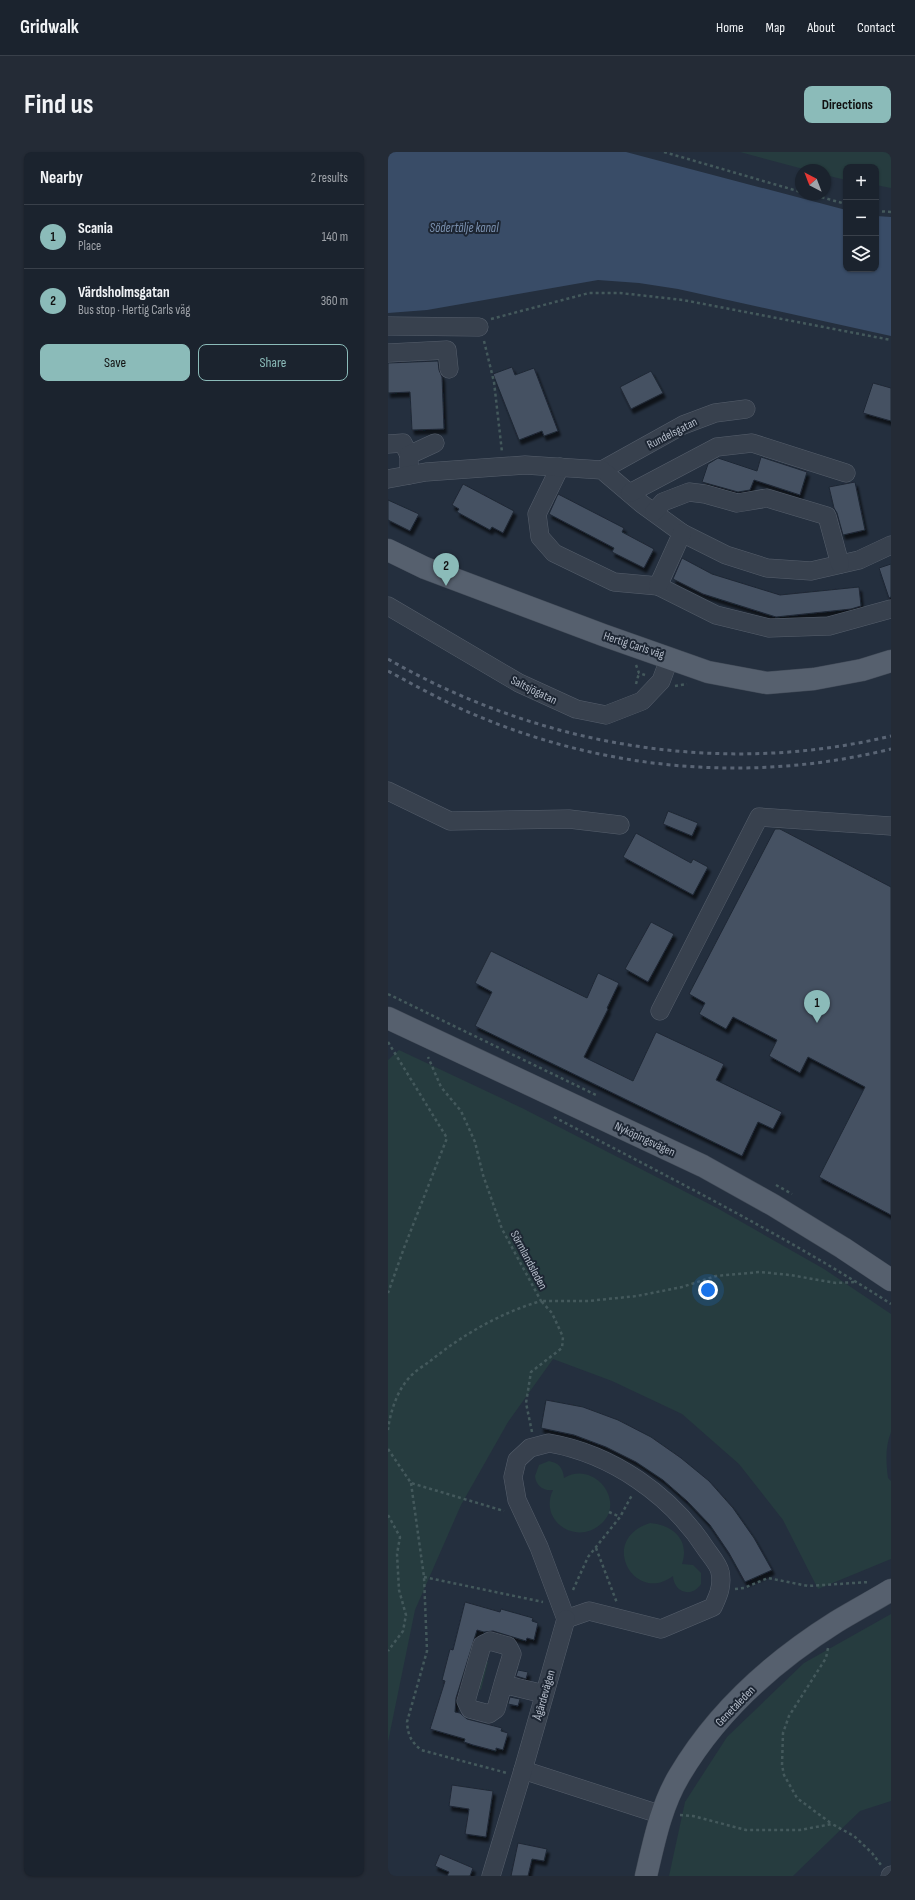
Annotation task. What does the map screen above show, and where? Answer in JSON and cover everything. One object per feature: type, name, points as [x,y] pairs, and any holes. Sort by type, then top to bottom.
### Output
[{"type":"main road","name":"Hertig Carls väg","points":[[388,550],[425,568],[603,635],[670,657],[708,672],[767,683],[814,679],[862,670],[891,661]]},
{"type":"main road","name":"Nyköpingsvägen","points":[[389,1022],[703,1166],[824,1236],[891,1280]]},
{"type":"main road","name":"Genetaleden","points":[[646,1876],[654,1840],[662,1815],[678,1776],[705,1738],[740,1698],[782,1661],[884,1586]]},
{"type":"street","points":[[388,326],[479,327]]},
{"type":"street","points":[[388,353],[447,350],[449,368]]},
{"type":"street","name":"Rundelsgatan","points":[[602,470],[683,426],[715,413],[746,409]]},
{"type":"street","points":[[388,444],[403,443],[409,455],[409,475]]},
{"type":"street","points":[[409,455],[435,443]]},
{"type":"street","points":[[630,493],[717,447],[752,443],[846,473]]},
{"type":"street","points":[[388,479],[426,472],[525,465],[602,470],[682,533],[726,556],[767,568],[811,571],[859,560],[891,545]]},
{"type":"street","points":[[560,467],[537,514],[540,537],[554,553],[614,582],[658,586],[716,615],[769,628],[829,626],[891,609]]},
{"type":"street","points":[[654,512],[664,502],[689,492],[705,494],[737,503],[767,498],[827,516],[840,564]]},
{"type":"street","points":[[658,586],[682,533]]},
{"type":"street","name":"Saltsjögatan","points":[[388,606],[519,684],[576,709],[606,715],[642,701],[661,681],[670,657]]},
{"type":"street","points":[[388,791],[450,821],[569,819],[620,825]]},
{"type":"street","points":[[660,1011],[759,816],[891,826]]},
{"type":"street","points":[[549,1443],[564,1445],[600,1458],[640,1480],[667,1502],[696,1534],[720,1571],[720,1591],[713,1607],[662,1629],[589,1611],[563,1612],[539,1547],[517,1500],[513,1477],[517,1460],[530,1448],[549,1443]]},
{"type":"street","name":"Ågärdevägen","points":[[490,1876],[522,1774],[544,1694],[563,1612]]},
{"type":"street","points":[[503,1684],[544,1694]]},
{"type":"street","points":[[522,1774],[662,1815]]},
{"type":"path","points":[[664,152],[795,190]]},
{"type":"path","points":[[831,200],[843,203]]},
{"type":"path","points":[[879,211],[891,212]]},
{"type":"path","points":[[504,466],[490,359],[479,327],[493,318],[589,294],[620,292],[683,300],[891,340]]},
{"type":"path","points":[[634,686],[639,673]]},
{"type":"path","points":[[388,1042],[447,1138],[388,1293]]},
{"type":"path","name":"Sörmlandsleden","points":[[388,1430],[398,1396],[409,1377],[438,1354],[497,1317],[541,1301],[502,1229],[475,1142],[461,1111],[441,1086],[428,1057],[435,1061]]},
{"type":"path","points":[[551,1116],[762,1226],[857,1282],[891,1304]]},
{"type":"path","points":[[541,1301],[588,1301],[638,1296],[682,1287],[716,1276],[760,1272],[790,1275],[836,1283],[857,1282]]},
{"type":"path","points":[[534,1447],[526,1403],[531,1372],[562,1348],[563,1337],[552,1313],[541,1301]]},
{"type":"path","points":[[388,1449],[411,1483],[424,1577],[427,1651],[407,1722],[408,1734],[412,1743],[421,1750],[522,1774]]},
{"type":"path","points":[[572,1592],[588,1557],[620,1517],[640,1480]]},
{"type":"path","points":[[411,1483],[524,1516]]},
{"type":"path","points":[[609,1512],[620,1517]]},
{"type":"path","points":[[388,1515],[400,1537],[397,1554],[398,1576],[406,1615],[403,1631],[388,1651]]},
{"type":"path","points":[[596,1548],[625,1621]]},
{"type":"path","points":[[424,1577],[563,1612]]},
{"type":"path","points":[[720,1591],[744,1588],[768,1578],[808,1586],[884,1586]]},
{"type":"path","points":[[827,1644],[828,1650],[826,1658],[789,1716],[783,1733],[782,1765],[784,1775],[797,1798],[832,1824],[854,1836],[872,1853],[888,1874]]},
{"type":"path","points":[[662,1815],[693,1816],[746,1830],[800,1830],[832,1824]]},
{"type":"green space","points":[[740,152],[891,152],[891,188],[879,186],[879,164],[843,164],[843,179],[831,176],[831,164],[795,164],[795,167]]},
{"type":"green space","points":[[399,1050],[522,1108],[717,1208],[824,1269],[891,1314],[891,1432],[886,1461],[888,1478],[891,1481],[891,1559],[818,1589],[783,1520],[739,1464],[682,1414],[612,1381],[553,1359],[508,1422],[461,1505],[415,1610],[388,1742],[388,1060]]},
{"type":"green space","points":[[549,1461],[560,1466],[563,1471],[564,1478],[575,1474],[586,1474],[595,1478],[603,1485],[608,1494],[610,1504],[608,1514],[602,1523],[592,1530],[582,1532],[572,1531],[562,1527],[555,1520],[551,1512],[550,1501],[553,1490],[543,1489],[538,1485],[535,1476],[539,1465]]},
{"type":"green space","points":[[650,1523],[666,1527],[678,1535],[684,1548],[682,1564],[693,1565],[701,1573],[701,1584],[693,1591],[684,1592],[680,1590],[674,1582],[673,1576],[659,1583],[646,1582],[635,1576],[627,1567],[624,1555],[626,1543],[634,1531]]},
{"type":"green space","points":[[891,1614],[891,1801],[860,1811],[793,1876],[669,1876],[685,1802],[727,1737],[804,1663]]},
{"type":"green space","points":[[480,1660],[488,1662],[481,1690],[473,1687]]},
{"type":"water","name":"Södertälje kanal","points":[[388,152],[626,152],[795,197],[795,200],[808,200],[843,209],[843,272],[879,272],[879,216],[891,217],[891,336],[678,289],[639,283],[598,280],[427,310],[388,313]]},
{"type":"building","points":[[438,361],[439,370],[442,377],[444,429],[412,430],[410,392],[388,393],[388,363]]},
{"type":"building","points":[[512,367],[515,375],[534,368],[558,431],[544,436],[542,431],[519,440],[493,374]]},
{"type":"building","points":[[651,371],[663,393],[631,409],[620,387]]},
{"type":"building","points":[[873,383],[891,388],[891,421],[863,413]]},
{"type":"building","points":[[761,457],[807,472],[800,495],[754,480],[750,490],[738,492],[702,482],[708,464],[718,458],[757,471]]},
{"type":"building","points":[[855,482],[865,530],[843,535],[829,487]]},
{"type":"building","points":[[463,484],[514,511],[503,533],[492,527],[490,530],[457,512],[459,509],[452,505]]},
{"type":"building","points":[[558,494],[624,528],[622,532],[654,549],[644,568],[612,552],[614,548],[549,514]]},
{"type":"building","points":[[388,500],[419,514],[410,531],[388,520]]},
{"type":"building","points":[[682,558],[712,574],[780,595],[859,587],[861,606],[851,609],[776,617],[703,594],[673,579]]},
{"type":"building","points":[[891,564],[891,597],[889,598],[879,568]]},
{"type":"building","points":[[668,811],[698,823],[692,836],[663,824]]},
{"type":"building","points":[[775,829],[780,829],[891,887],[891,1215],[819,1177],[865,1087],[808,1057],[800,1073],[769,1056],[777,1040],[733,1017],[726,1029],[699,1014],[705,1003],[689,994]]},
{"type":"building","points":[[636,833],[691,863],[693,859],[708,867],[693,895],[623,857]]},
{"type":"building","points":[[651,922],[674,934],[648,982],[625,969]]},
{"type":"building","points":[[491,951],[587,998],[598,973],[619,983],[584,1057],[633,1081],[656,1032],[724,1064],[716,1080],[782,1112],[773,1129],[758,1122],[742,1156],[475,1026],[492,992],[475,983]]},
{"type":"building","points":[[546,1400],[583,1407],[618,1420],[651,1437],[681,1458],[709,1481],[733,1508],[754,1538],[772,1570],[745,1582],[729,1553],[710,1525],[687,1501],[663,1480],[636,1462],[606,1447],[574,1435],[541,1428]]},
{"type":"building","points":[[465,1602],[500,1612],[501,1609],[533,1618],[532,1621],[538,1623],[534,1640],[527,1638],[526,1641],[493,1631],[484,1632],[477,1630],[456,1698],[455,1712],[460,1713],[467,1719],[502,1728],[501,1731],[508,1733],[503,1750],[496,1748],[496,1751],[473,1745],[464,1742],[465,1739],[430,1729],[445,1681],[442,1680],[450,1649],[453,1650]]},
{"type":"building","points":[[518,1670],[528,1672],[526,1679],[516,1676]]},
{"type":"building","points":[[510,1697],[520,1699],[518,1706],[508,1704]]},
{"type":"building","points":[[452,1785],[493,1791],[486,1837],[465,1834],[469,1809],[449,1806]]},
{"type":"building","points":[[518,1843],[547,1849],[544,1861],[532,1859],[528,1876],[511,1876]]},
{"type":"building","points":[[440,1854],[473,1868],[470,1876],[447,1876],[449,1872],[435,1866]]},
{"type":"railway","points":[[388,659],[446,689],[506,714],[569,732],[632,746],[697,753],[762,754],[827,748],[891,736]]},
{"type":"railway","points":[[388,671],[468,712],[529,735],[580,750],[631,760],[683,766],[735,768],[787,766],[839,760],[891,749]]},
{"type":"place","name":"Värdsholmsgatan","points":[[446,586]]},
{"type":"place","name":"Scania","points":[[817,1023]]}]
